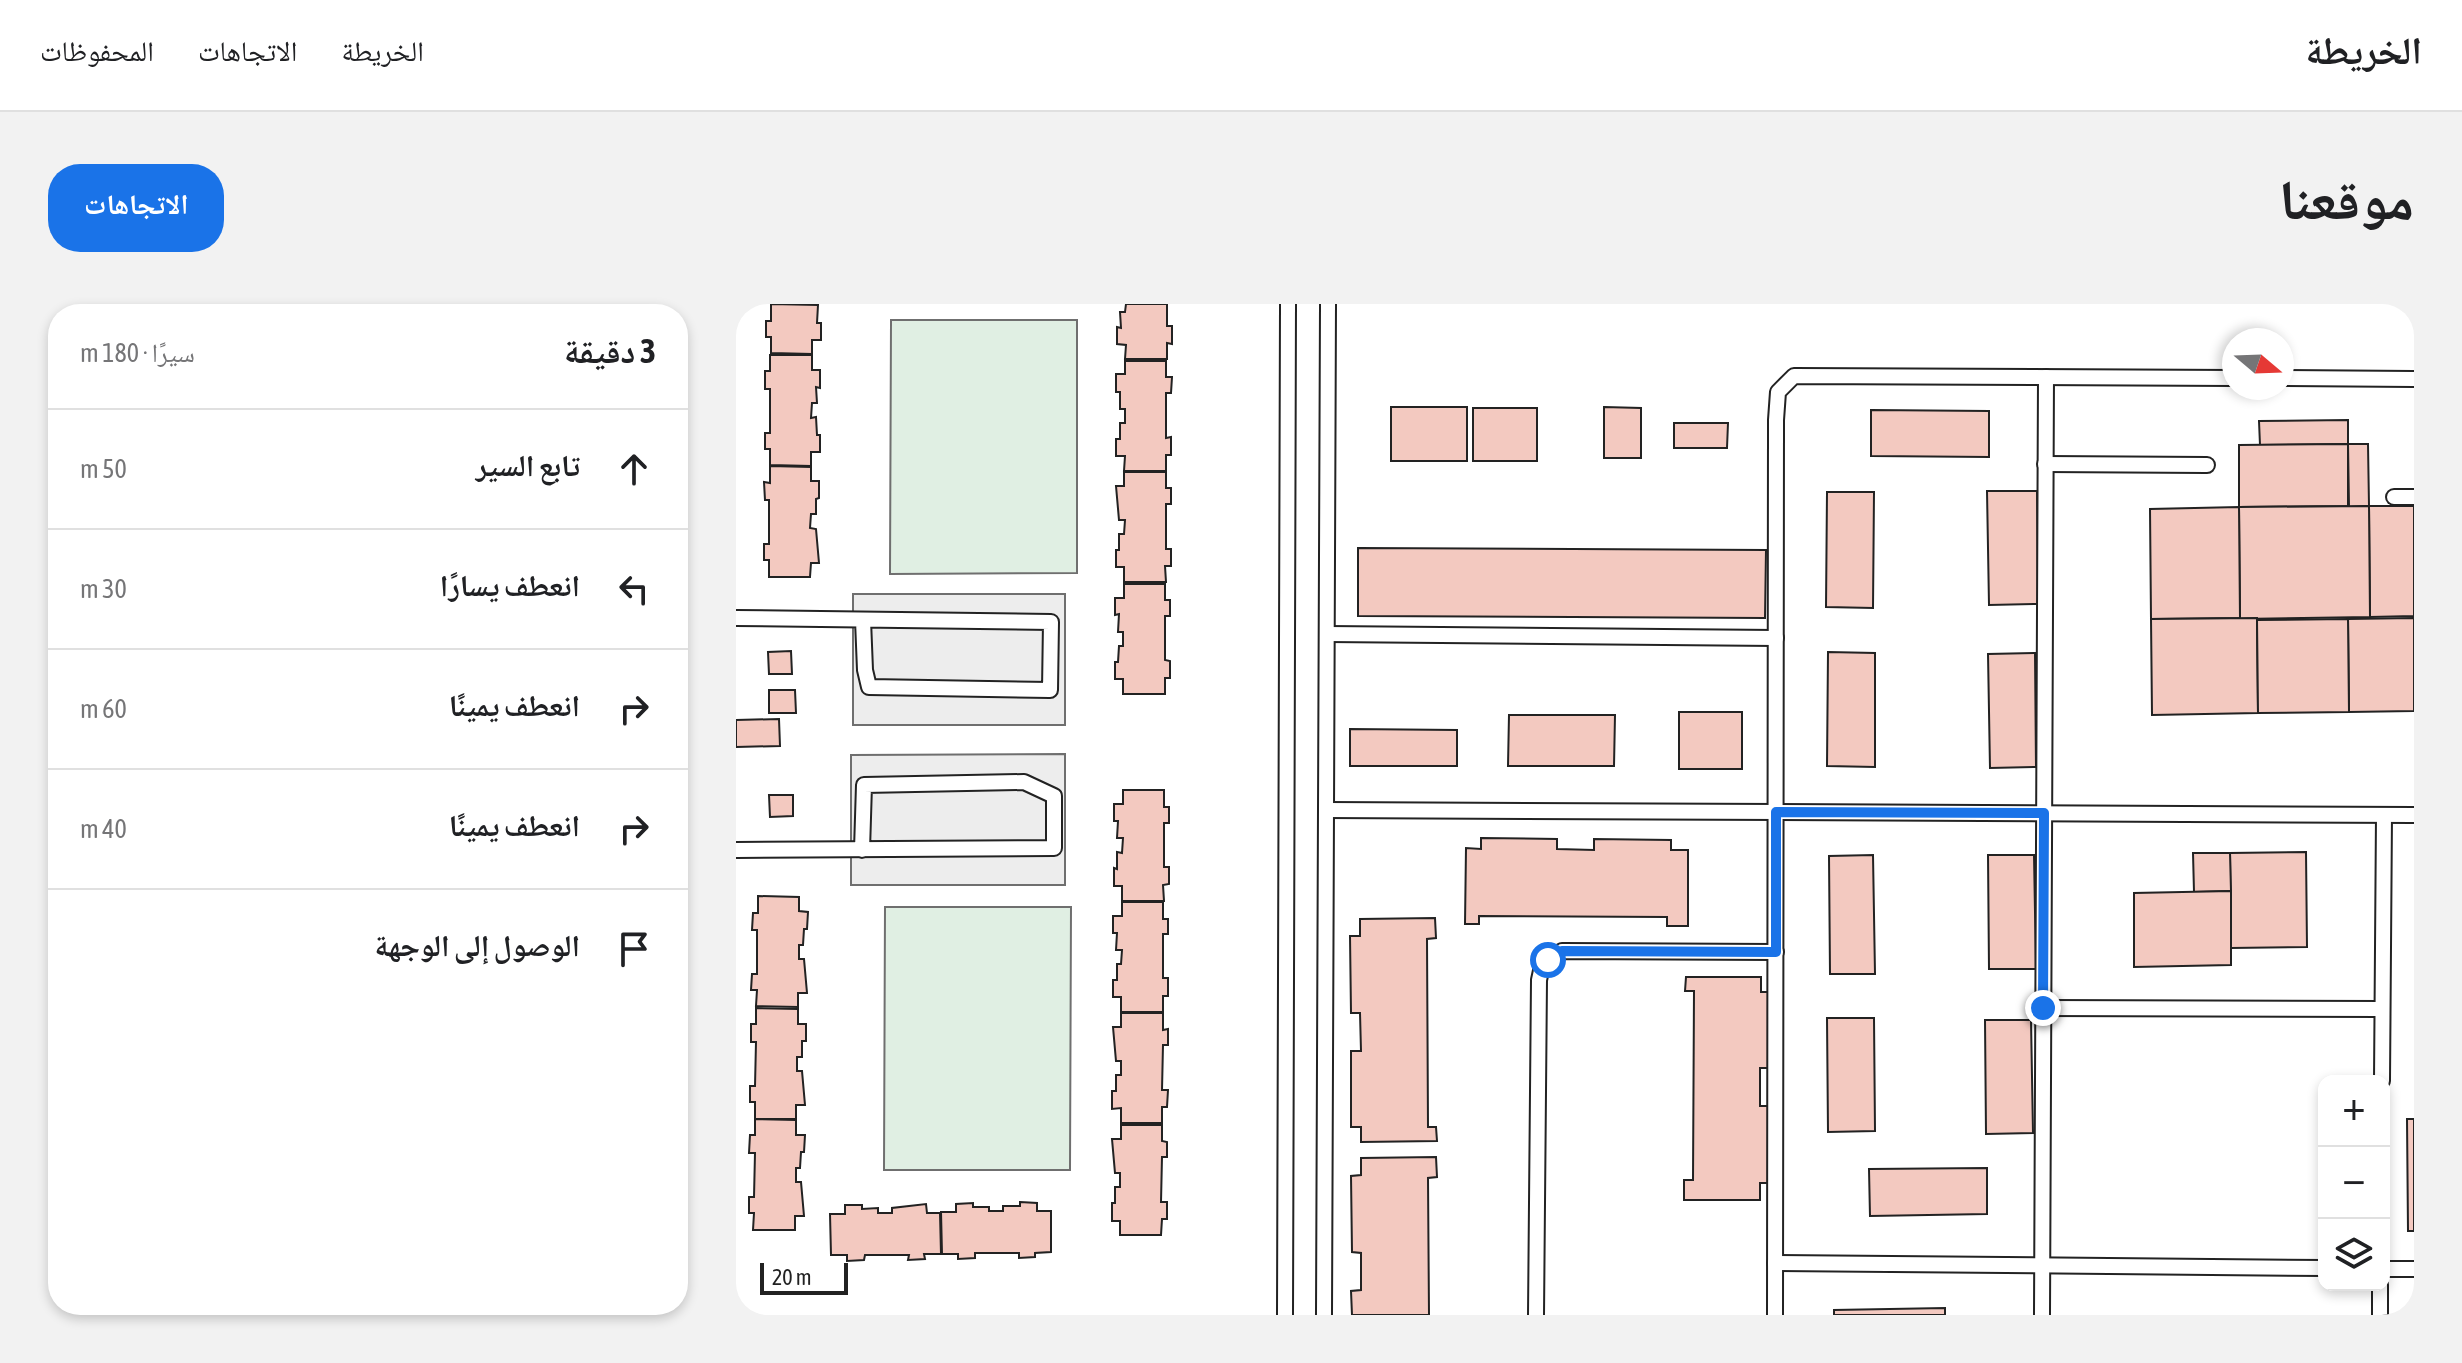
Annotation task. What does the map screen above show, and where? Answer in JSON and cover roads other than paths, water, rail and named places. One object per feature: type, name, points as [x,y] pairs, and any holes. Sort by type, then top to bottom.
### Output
[{"type":"lane","points":[[1285,1315],[1288,304]]},
{"type":"lane","points":[[1324,1315],[1328,304]]},
{"type":"lane","points":[[1775,1315],[1778,392],[1794,376],[2222,378]]},
{"type":"lane","points":[[2042,1315],[2046,377]]},
{"type":"lane","points":[[2294,378],[2414,379]]},
{"type":"lane","points":[[2045,464],[2207,465]]},
{"type":"lane","points":[[2394,497],[2414,497]]},
{"type":"lane","points":[[736,618],[1051,622],[1050,690],[869,687],[865,670],[863,620]]},
{"type":"lane","points":[[1327,634],[1776,638]]},
{"type":"lane","points":[[736,850],[862,850],[1054,848],[1054,796],[1024,782],[864,785],[862,850]]},
{"type":"lane","points":[[1326,810],[2414,815]]},
{"type":"lane","points":[[2382,1075],[2384,815]]},
{"type":"lane","points":[[1536,1315],[1539,980],[1542,966],[1562,951],[1776,952]]},
{"type":"lane","points":[[2043,1008],[2382,1009]]},
{"type":"lane","points":[[1775,1263],[2318,1268]]},
{"type":"lane","points":[[2390,1269],[2414,1269]]},
{"type":"lane","points":[[2380,1291],[2380,1315]]}]
